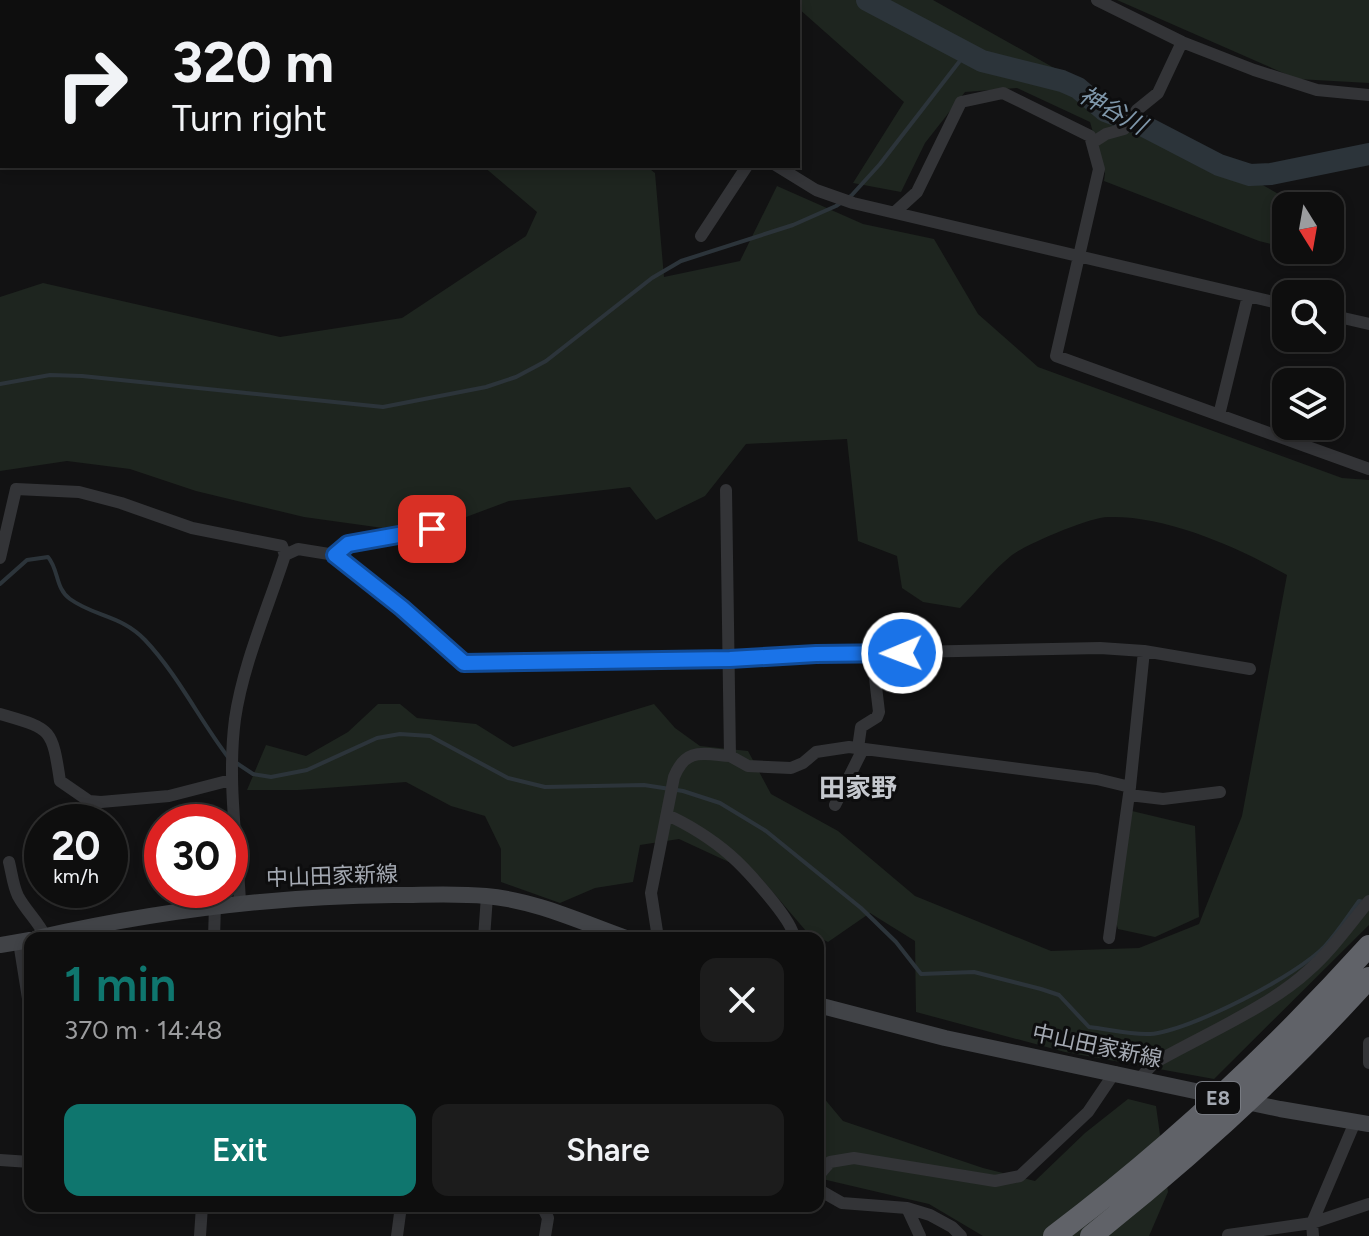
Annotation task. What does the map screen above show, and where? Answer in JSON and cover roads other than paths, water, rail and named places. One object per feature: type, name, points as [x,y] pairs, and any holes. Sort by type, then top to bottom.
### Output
[{"type":"highway","name":"E8","points":[[1054,1236],[1144,1165],[1210,1106],[1278,1041],[1369,946]]},
{"type":"highway","name":"E8","points":[[1091,1236],[1231,1117],[1369,978]]},
{"type":"main road","name":"中山田家新線","points":[[248,901],[314,896],[487,896],[524,902],[609,932]]},
{"type":"main road","name":"中山田家新線","points":[[68,932],[194,908]]},
{"type":"main road","name":"中山田家新線","points":[[0,945],[24,941]]},
{"type":"main road","name":"中山田家新線","points":[[824,1007],[945,1038],[1280,1109],[1362,1123]]},
{"type":"street","points":[[1097,0],[1182,42],[1254,70],[1317,90],[1369,95]]},
{"type":"street","points":[[1092,143],[1106,134],[1124,129],[1137,110],[1158,93],[1182,42]]},
{"type":"street","points":[[895,212],[917,192],[961,102],[1003,93],[1090,136],[1099,169],[1056,356],[1369,469]]},
{"type":"street","points":[[701,236],[746,168]]},
{"type":"street","points":[[780,168],[816,190],[853,203],[1272,302]]},
{"type":"street","points":[[1219,415],[1248,296]]},
{"type":"street","points":[[1344,318],[1369,324]]},
{"type":"street","points":[[0,558],[16,489],[79,492],[192,528],[282,546],[285,555],[236,716],[231,780],[233,804]]},
{"type":"street","points":[[726,490],[730,756]]},
{"type":"street","points":[[335,555],[348,544],[432,529]]},
{"type":"street","points":[[285,555],[298,549],[335,555],[464,663],[1100,648],[1144,651],[1250,669]]},
{"type":"street","points":[[1109,938],[1144,651]]},
{"type":"street","points":[[835,805],[860,748],[861,727],[877,717],[879,712],[872,653]]},
{"type":"street","points":[[0,714],[41,726],[55,746],[60,781],[89,801],[158,798],[231,780]]},
{"type":"street","points":[[657,932],[651,893],[674,777],[680,762],[694,754],[730,756],[748,766],[791,768],[816,752],[860,748],[1097,779],[1163,799],[1220,792]]},
{"type":"street","points":[[667,815],[730,855],[787,918],[794,932]]},
{"type":"street","points":[[9,862],[20,900],[37,920],[34,932]]},
{"type":"street","points":[[484,932],[487,896]]},
{"type":"street","points":[[1140,1078],[1154,1063],[1267,1000],[1306,973],[1335,945],[1369,901]]},
{"type":"street","points":[[214,932],[215,908]]},
{"type":"street","points":[[1369,1043],[1369,1063]]},
{"type":"street","points":[[824,1175],[830,1162],[854,1158],[995,1181],[1020,1176],[1088,1112],[1115,1072]]},
{"type":"street","points":[[1313,1230],[1362,1123]]},
{"type":"street","points":[[0,1160],[24,1162]]},
{"type":"street","points":[[824,1189],[842,1203],[907,1208],[930,1215],[952,1227],[961,1236]]},
{"type":"street","points":[[1228,1235],[1313,1230],[1369,1204]]},
{"type":"street","points":[[907,1208],[920,1236]]},
{"type":"street","points":[[200,1236],[202,1212]]},
{"type":"street","points":[[397,1236],[400,1212]]},
{"type":"street","points":[[545,1212],[548,1218],[545,1236]]},
{"type":"waterway","name":"神谷川","points":[[867,0],[982,61],[1062,81],[1078,88],[1105,111],[1140,124],[1219,165],[1250,175],[1271,174],[1369,154]]},
{"type":"waterway","points":[[0,384],[50,375],[82,376],[383,407],[486,387],[516,377],[546,361],[652,278],[681,261],[793,225],[851,196],[880,164],[966,53]]},
{"type":"waterway","points":[[0,584],[27,560],[48,557],[65,595],[127,626],[145,640],[168,668],[228,757]]},
{"type":"waterway","points":[[235,762],[253,774],[271,777],[307,770],[377,738],[400,734],[430,736],[508,778],[545,787],[644,785],[683,791],[720,803],[766,831],[861,908],[896,942],[921,974],[974,972],[1041,989],[1059,995],[1089,1027],[1127,1033],[1168,1031],[1268,986],[1325,946],[1359,901],[1364,902]]},
{"type":"district","name":"田家野","points":[[858,788]]}]
